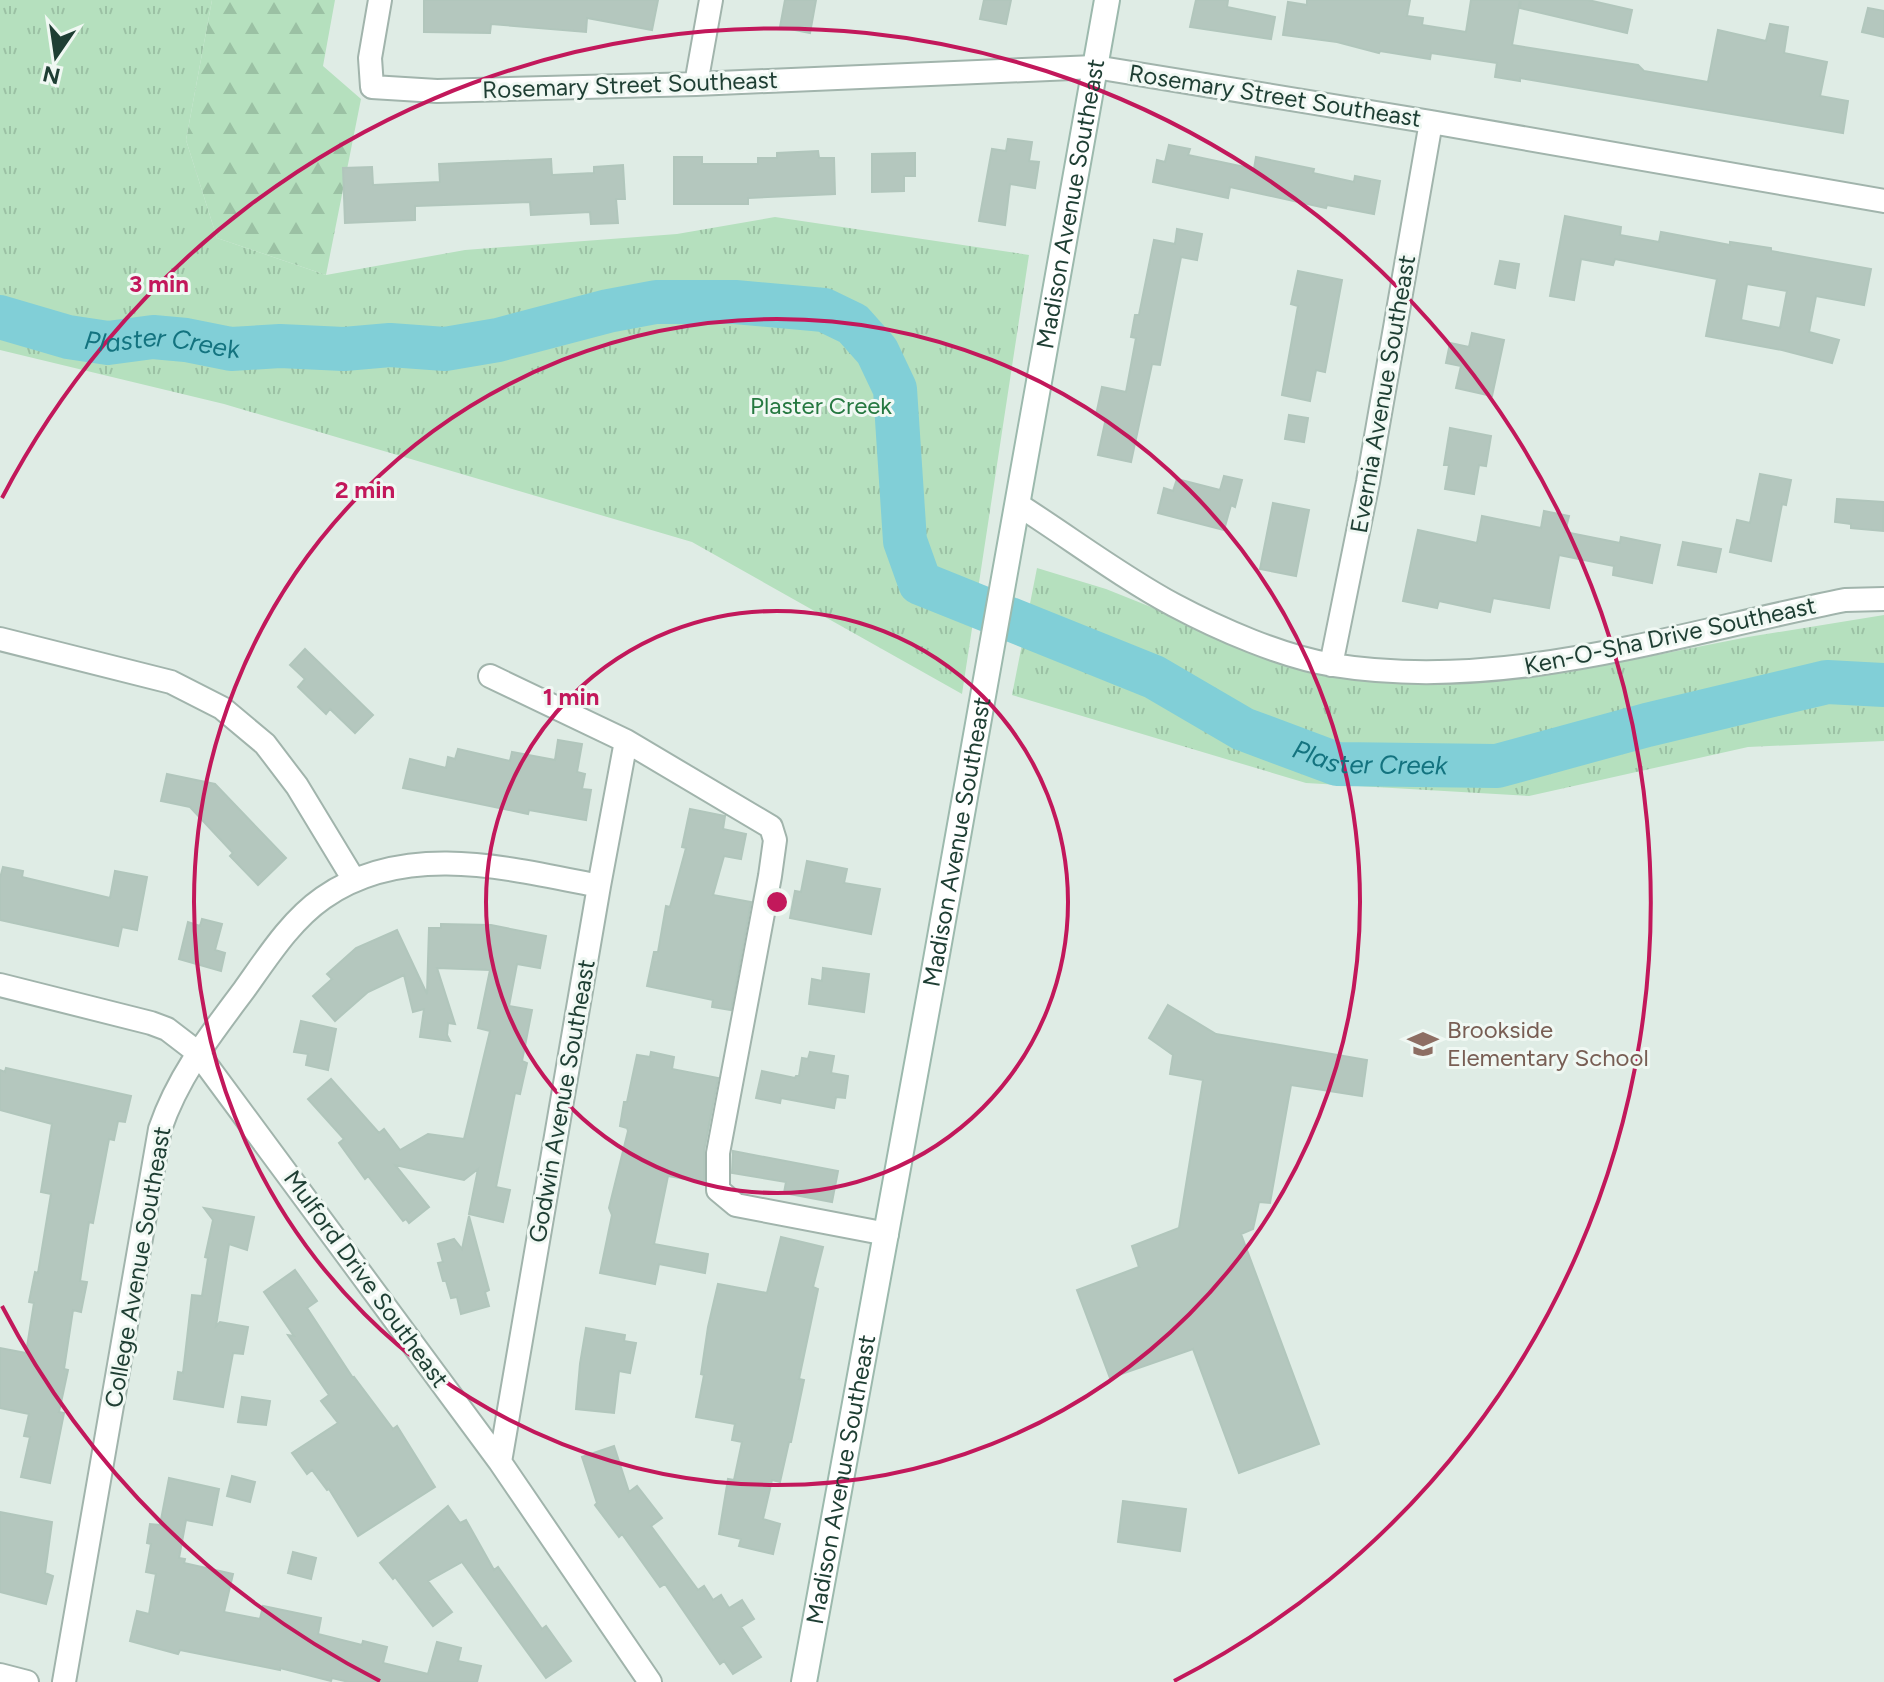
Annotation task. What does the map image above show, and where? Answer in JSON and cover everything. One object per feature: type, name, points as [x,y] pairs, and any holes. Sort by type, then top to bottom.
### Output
[{"type":"street","name":"Rosemary Street Southeast","points":[[380,0],[370,58],[372,87],[437,91],[696,84],[1095,67],[1884,201]]},
{"type":"street","points":[[696,84],[711,0]]},
{"type":"street","name":"Madison Avenue Southeast","points":[[804,1682],[988,675],[1107,0]]},
{"type":"street","name":"Evernia Avenue Southeast","points":[[1331,665],[1368,482],[1431,122]]},
{"type":"street","name":"Ken-O-Sha Drive Southeast","points":[[1017,504],[1175,606],[1244,636],[1331,665],[1439,673],[1521,668],[1831,603],[1884,599]]},
{"type":"street","points":[[0,639],[171,682],[222,708],[265,744],[297,786],[354,880]]},
{"type":"street","points":[[490,676],[626,741],[771,827],[775,840],[718,1153],[718,1190],[736,1205],[887,1234]]},
{"type":"street","name":"Godwin Avenue Southeast","points":[[500,1462],[626,741]]},
{"type":"street","name":"College Avenue Southeast","points":[[64,1682],[160,1129],[174,1092],[197,1052],[283,937],[321,899],[354,880],[391,867],[431,863],[475,865],[599,886]]},
{"type":"street","name":"Mulford Drive Southeast","points":[[0,985],[151,1023],[167,1029],[197,1052],[500,1462],[650,1682]]},
{"type":"street","points":[[0,1675],[27,1682]]},
{"type":"green space","name":"Plaster Creek","points":[[0,0],[212,0],[186,140],[217,238],[326,275],[465,250],[677,234],[775,217],[1029,255],[962,694],[692,542],[224,404],[0,350]]},
{"type":"green space","points":[[212,0],[335,0],[323,66],[361,99],[326,275],[217,238],[186,140]]},
{"type":"green space","name":"Plaster Creek","points":[[1037,568],[1106,589],[1271,655],[1344,675],[1471,683],[1570,672],[1748,637],[1884,615],[1884,741],[1748,747],[1529,796],[1306,783],[1012,695]]},
{"type":"building","points":[[424,0],[658,0],[652,30],[587,18],[586,32],[491,24],[490,33],[424,32]]},
{"type":"building","points":[[785,0],[816,0],[810,33],[780,27]]},
{"type":"building","points":[[984,0],[1011,0],[1006,24],[980,19]]},
{"type":"building","points":[[1196,0],[1228,0],[1227,7],[1275,17],[1271,39],[1190,27]]},
{"type":"building","points":[[1307,0],[1410,0],[1407,16],[1423,18],[1422,25],[1466,32],[1471,0],[1520,0],[1512,45],[1638,65],[1644,71],[1708,82],[1718,30],[1766,41],[1770,24],[1788,27],[1784,53],[1827,62],[1820,96],[1848,101],[1843,133],[1520,78],[1520,81],[1495,77],[1497,63],[1431,53],[1430,59],[1379,53],[1337,42],[1283,35],[1288,2],[1307,5]]},
{"type":"building","points":[[1521,0],[1588,0],[1632,10],[1627,33],[1520,8]]},
{"type":"building","points":[[1868,8],[1884,11],[1884,37],[1862,32]]},
{"type":"building","points":[[1008,139],[1032,142],[1029,161],[1039,162],[1035,188],[1010,184],[1005,225],[979,221],[992,149],[1006,151]]},
{"type":"building","points":[[1169,145],[1190,149],[1188,155],[1254,169],[1256,157],[1314,169],[1313,173],[1354,182],[1355,176],[1380,181],[1374,214],[1327,205],[1326,208],[1230,187],[1228,198],[1153,182],[1157,160],[1165,162]]},
{"type":"building","points":[[818,151],[819,158],[834,158],[835,194],[748,198],[748,204],[674,204],[674,157],[702,157],[702,164],[758,164],[758,158],[777,158],[777,153]]},
{"type":"building","points":[[915,153],[915,176],[904,176],[904,191],[872,192],[872,154]]},
{"type":"building","points":[[551,159],[552,175],[594,173],[594,167],[623,165],[625,199],[616,199],[618,223],[591,224],[590,212],[531,215],[530,202],[415,206],[415,220],[345,223],[343,168],[372,167],[373,185],[440,182],[439,164]]},
{"type":"building","points":[[1565,216],[1621,227],[1620,235],[1659,242],[1661,232],[1730,245],[1730,242],[1771,248],[1771,251],[1871,269],[1864,305],[1816,296],[1809,332],[1839,340],[1832,363],[1706,336],[1717,279],[1615,259],[1613,265],[1581,259],[1574,300],[1550,296]],"holes":[[[1747,284],[1787,291],[1780,328],[1741,320]]]},
{"type":"building","points":[[1177,229],[1202,234],[1197,260],[1181,257],[1160,365],[1152,364],[1131,462],[1098,455],[1106,418],[1096,415],[1102,387],[1126,392],[1136,338],[1131,337],[1135,315],[1139,315],[1154,240],[1175,244]]},
{"type":"building","points":[[1500,261],[1519,264],[1515,288],[1495,284]]},
{"type":"building","points":[[1298,271],[1342,280],[1325,372],[1316,370],[1310,401],[1282,395],[1298,306],[1291,304]]},
{"type":"building","points":[[1472,333],[1504,340],[1492,396],[1456,388],[1461,366],[1446,363],[1450,343],[1469,347]]},
{"type":"building","points":[[1289,415],[1308,418],[1304,442],[1285,439]]},
{"type":"building","points":[[1450,428],[1491,436],[1486,466],[1479,465],[1474,494],[1445,489],[1449,465],[1444,465]]},
{"type":"building","points":[[1760,474],[1791,480],[1786,505],[1782,504],[1771,561],[1730,552],[1737,520],[1750,523]]},
{"type":"building","points":[[1224,476],[1242,480],[1235,507],[1231,505],[1224,530],[1158,513],[1164,488],[1173,491],[1177,479],[1220,490]]},
{"type":"building","points":[[1837,499],[1884,502],[1883,531],[1851,528],[1851,524],[1835,522]]},
{"type":"building","points":[[1273,503],[1309,510],[1296,576],[1260,569]]},
{"type":"building","points":[[1544,511],[1569,516],[1565,532],[1620,543],[1621,537],[1660,545],[1652,583],[1613,575],[1614,566],[1559,555],[1549,608],[1493,598],[1490,612],[1439,601],[1437,608],[1403,601],[1418,530],[1477,543],[1482,516],[1541,528]]},
{"type":"building","points":[[1683,542],[1721,549],[1716,572],[1678,565]]},
{"type":"building","points":[[305,649],[373,715],[355,733],[330,709],[326,714],[298,687],[305,679],[290,665]]},
{"type":"building","points":[[558,740],[582,744],[577,772],[585,774],[582,789],[591,790],[586,820],[529,810],[528,814],[403,788],[410,759],[446,768],[448,757],[455,759],[458,749],[510,761],[512,752],[555,760]]},
{"type":"building","points":[[167,774],[215,784],[286,858],[258,885],[190,807],[161,801]]},
{"type":"building","points":[[690,809],[725,816],[723,829],[746,834],[741,859],[724,856],[713,895],[751,902],[731,1010],[712,1007],[713,1000],[647,986],[654,952],[658,952],[666,906],[670,907],[686,848],[682,847]]},
{"type":"building","points":[[807,861],[847,869],[844,883],[880,889],[871,934],[790,918],[795,891],[801,892]]},
{"type":"building","points":[[3,867],[23,871],[22,877],[110,898],[115,871],[147,877],[137,930],[122,927],[118,946],[0,920]]},
{"type":"building","points":[[202,919],[222,924],[215,950],[225,953],[221,971],[179,959],[188,922],[200,926]]},
{"type":"building","points":[[441,924],[491,925],[546,936],[540,968],[517,964],[509,1006],[532,1010],[522,1061],[527,1063],[520,1094],[515,1093],[496,1187],[510,1190],[503,1222],[469,1214],[478,1169],[464,1180],[395,1165],[429,1207],[409,1223],[406,1219],[403,1221],[368,1176],[365,1179],[339,1143],[344,1139],[308,1099],[331,1079],[379,1133],[384,1129],[400,1150],[428,1134],[464,1139],[490,1031],[478,1028],[490,970],[437,968],[455,1024],[448,1023],[450,1041],[420,1037],[424,1009],[413,1012],[404,975],[368,992],[335,1021],[313,996],[332,979],[327,974],[356,948],[397,930],[427,994],[429,928],[441,928]]},
{"type":"building","points":[[823,968],[869,974],[864,1012],[809,1004],[812,979],[822,981]]},
{"type":"building","points":[[1168,1005],[1216,1034],[1367,1060],[1362,1096],[1291,1085],[1270,1203],[1259,1202],[1253,1229],[1241,1234],[1319,1444],[1239,1473],[1193,1349],[1110,1378],[1077,1290],[1139,1267],[1132,1246],[1179,1228],[1203,1080],[1170,1074],[1173,1055],[1149,1038]]},
{"type":"building","points":[[301,1021],[336,1029],[328,1070],[306,1065],[308,1054],[294,1052]]},
{"type":"building","points":[[651,1052],[674,1057],[672,1069],[718,1078],[704,1151],[704,1182],[668,1176],[654,1244],[708,1254],[705,1273],[659,1264],[655,1284],[600,1273],[612,1215],[609,1208],[628,1131],[620,1126],[624,1102],[627,1102],[637,1055],[650,1057]]},
{"type":"building","points":[[810,1052],[834,1056],[831,1073],[848,1076],[845,1098],[836,1097],[834,1108],[781,1098],[780,1103],[756,1098],[762,1071],[795,1078],[799,1076],[802,1058],[808,1059]]},
{"type":"building","points":[[6,1068],[131,1096],[125,1122],[118,1121],[114,1140],[109,1139],[93,1223],[89,1222],[80,1281],[87,1282],[81,1312],[73,1310],[64,1369],[68,1370],[59,1412],[64,1413],[50,1483],[21,1477],[30,1437],[24,1436],[29,1414],[0,1408],[0,1348],[26,1353],[34,1303],[29,1302],[35,1272],[38,1273],[51,1194],[41,1192],[52,1124],[0,1110],[0,1070],[5,1072]]},
{"type":"building","points":[[733,1151],[838,1171],[832,1202],[784,1193],[786,1182],[732,1173]]},
{"type":"building","points":[[204,1208],[254,1217],[247,1250],[229,1244],[216,1326],[220,1322],[248,1327],[243,1354],[233,1353],[223,1407],[174,1399],[178,1372],[183,1373],[192,1295],[202,1296],[208,1258],[205,1257],[213,1220]]},
{"type":"building","points":[[469,1216],[489,1290],[485,1292],[489,1306],[461,1314],[457,1297],[451,1298],[446,1281],[443,1281],[438,1263],[443,1262],[438,1244],[454,1239],[462,1249]]},
{"type":"building","points":[[781,1237],[823,1247],[813,1287],[818,1289],[799,1379],[804,1380],[791,1442],[780,1482],[772,1480],[763,1519],[780,1524],[773,1554],[739,1546],[741,1539],[719,1534],[728,1479],[734,1480],[742,1442],[732,1440],[735,1424],[696,1417],[708,1327],[718,1284],[767,1293]]},
{"type":"building","points":[[295,1270],[317,1301],[307,1308],[353,1378],[393,1429],[397,1426],[435,1487],[358,1536],[329,1489],[312,1470],[307,1474],[292,1453],[338,1423],[321,1401],[329,1395],[288,1335],[294,1336],[264,1292]]},
{"type":"building","points":[[586,1328],[625,1335],[624,1341],[636,1343],[630,1373],[619,1371],[614,1413],[576,1409]]},
{"type":"building","points":[[242,1397],[270,1401],[266,1425],[238,1422]]},
{"type":"building","points":[[614,1446],[629,1492],[637,1486],[662,1518],[651,1526],[698,1590],[704,1586],[713,1600],[721,1595],[729,1608],[742,1600],[754,1619],[741,1627],[761,1657],[733,1674],[724,1661],[720,1664],[665,1584],[660,1587],[622,1534],[619,1537],[595,1505],[597,1503],[582,1457]]},
{"type":"building","points":[[232,1476],[255,1482],[250,1502],[227,1496]]},
{"type":"building","points":[[169,1478],[219,1489],[212,1525],[186,1520],[179,1558],[185,1559],[184,1563],[233,1574],[224,1612],[260,1619],[263,1606],[321,1618],[318,1634],[362,1645],[363,1641],[387,1647],[383,1663],[428,1674],[437,1642],[461,1648],[458,1661],[481,1666],[477,1682],[349,1682],[332,1678],[331,1681],[280,1668],[180,1650],[178,1654],[130,1641],[137,1611],[149,1614],[156,1574],[146,1572],[151,1544],[147,1543],[150,1524],[160,1525]]},
{"type":"building","points":[[1123,1501],[1186,1509],[1180,1551],[1118,1542]]},
{"type":"building","points":[[448,1506],[460,1523],[466,1520],[494,1570],[498,1567],[542,1629],[546,1626],[571,1661],[546,1678],[462,1562],[428,1581],[452,1612],[433,1626],[395,1577],[393,1579],[380,1563]]},
{"type":"building","points":[[0,1512],[52,1522],[45,1573],[53,1576],[46,1604],[0,1592]]},
{"type":"building","points":[[293,1552],[316,1558],[311,1579],[288,1573]]},
{"type":"waterway","name":"Plaster Creek","points":[[0,317],[68,337],[108,343],[153,337],[231,349],[280,346],[344,349],[390,345],[445,349],[498,340],[608,311],[656,302],[735,302],[824,310],[853,324],[877,351],[895,389],[905,541],[920,583],[1154,677],[1243,729],[1337,764],[1497,766],[1647,725],[1827,682],[1884,685]]},
{"type":"place","name":"Brookside Elementary School","points":[[1423,1044]]}]
